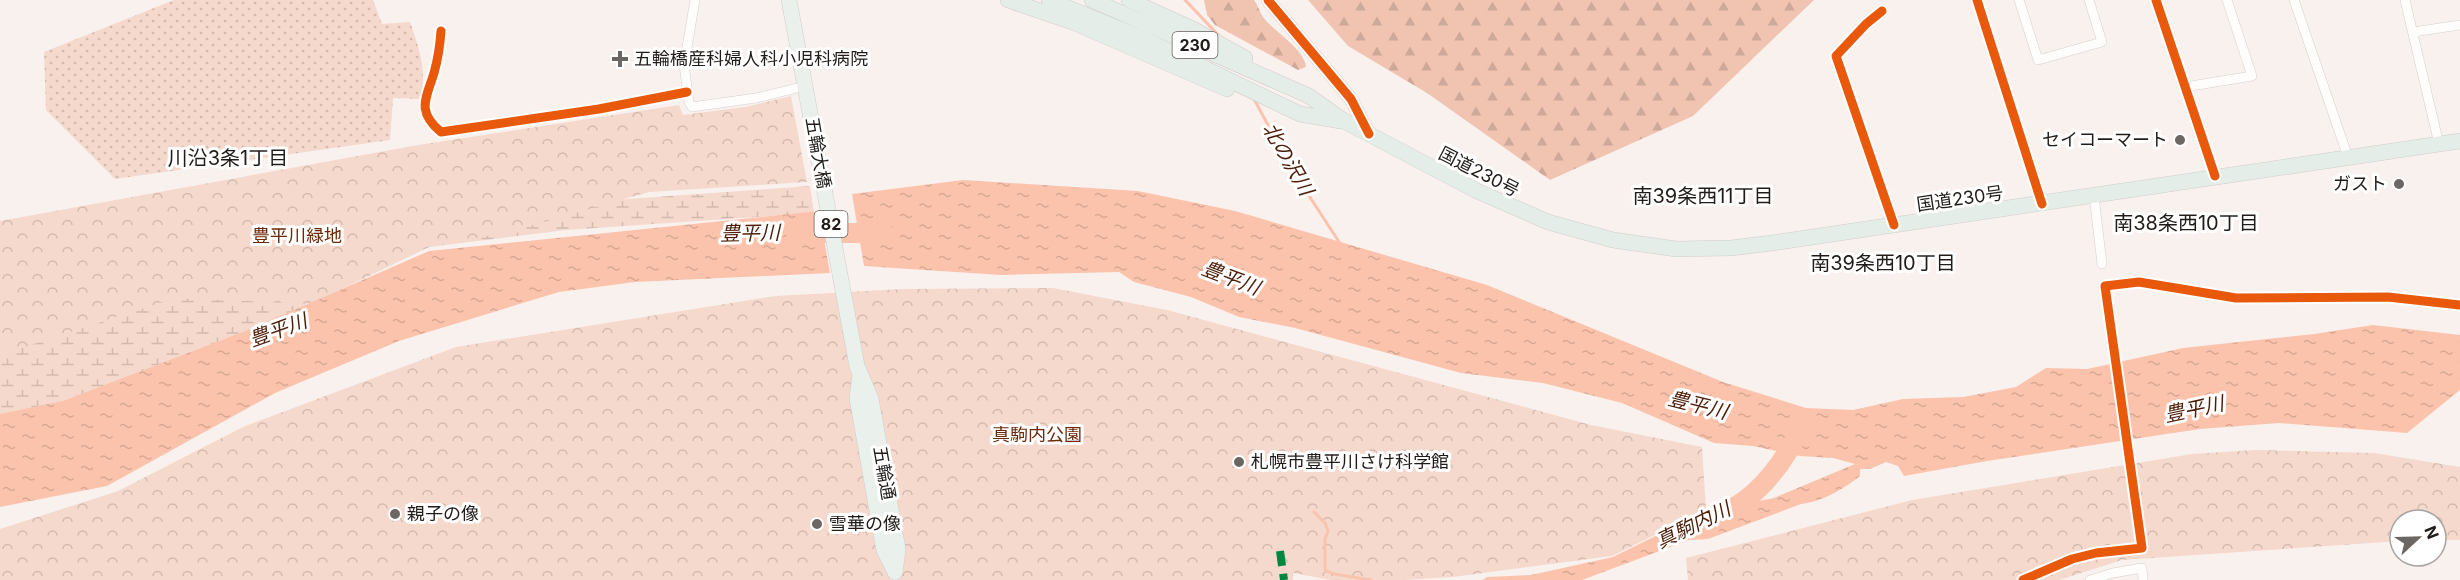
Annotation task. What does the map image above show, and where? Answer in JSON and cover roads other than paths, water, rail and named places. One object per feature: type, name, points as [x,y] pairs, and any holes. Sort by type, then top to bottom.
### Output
[{"type":"highway","points":[[1008,0],[1075,23],[1262,104],[1279,105]]},
{"type":"highway","name":"国道230号","points":[[1049,0],[1144,39],[1300,114],[1344,121]]},
{"type":"highway","name":"国道230号","points":[[1092,0],[1129,8],[1260,76],[1309,96],[1344,121],[1530,215],[1569,229],[1613,240],[1676,249],[1751,246],[2460,141]]},
{"type":"highway","name":"230","points":[[1129,8],[1193,29],[1274,73],[1295,90]]},
{"type":"main road","name":"82","points":[[789,0],[805,86]]},
{"type":"main road","name":"五輪大橋","points":[[805,86],[853,342]]},
{"type":"main road","name":"五輪通","points":[[853,342],[860,376],[857,398],[884,550],[896,576]]},
{"type":"street","points":[[694,0],[684,65],[687,92],[693,107],[756,98],[805,86]]},
{"type":"street","points":[[1268,0],[1352,99],[1369,134]]},
{"type":"street","points":[[1977,0],[2042,204]]},
{"type":"street","points":[[2019,0],[2038,60],[2102,42],[2090,0]]},
{"type":"street","points":[[2156,0],[2216,176]]},
{"type":"street","points":[[2185,87],[2252,76],[2227,0]]},
{"type":"street","points":[[2294,0],[2348,157]]},
{"type":"street","points":[[2405,0],[2439,144]]},
{"type":"street","points":[[1882,11],[1866,24],[1836,56],[1894,225]]},
{"type":"street","points":[[2413,32],[2460,25]]},
{"type":"street","points":[[441,31],[434,74],[426,93],[424,106],[427,117],[441,132],[599,109],[687,92]]},
{"type":"street","points":[[2094,196],[2102,264]]},
{"type":"street","points":[[2090,580],[2142,568],[2143,580]]},
{"type":"water","points":[[963,180],[1138,191],[1235,211],[1487,285],[1723,382],[1806,408],[1853,410],[1903,399],[1963,397],[2016,387],[2046,368],[2087,369],[2183,348],[2314,334],[2373,325],[2460,335],[2460,390],[2407,433],[2279,423],[2200,429],[1904,476],[1898,466],[1886,462],[1870,469],[1860,469],[1860,476],[1824,498],[1801,504],[1708,539],[1689,540],[1582,580],[1482,580],[1487,577],[1531,575],[1613,557],[1708,510],[1719,500],[1744,504],[1774,498],[1855,464],[1833,458],[1800,456],[1753,446],[1714,443],[1622,403],[1543,383],[1461,373],[1295,328],[1239,317],[1191,297],[1134,282],[1119,272],[1001,275],[864,266],[852,194]]},
{"type":"water","points":[[819,211],[830,273],[635,282],[559,292],[399,341],[275,393],[107,486],[0,507],[0,414],[63,401],[248,330],[429,251]]},
{"type":"waterway","name":"北の沢川","points":[[1185,0],[1223,40]]},
{"type":"waterway","name":"北の沢川","points":[[1254,99],[1291,168],[1341,245]]},
{"type":"waterway","name":"豊平川","points":[[796,233],[884,233]]},
{"type":"waterway","name":"真駒内川","points":[[1718,515],[1732,509],[1756,491],[1776,469],[1800,430]]},
{"type":"waterway","points":[[1314,512],[1325,523],[1328,531],[1325,539],[1325,570],[1334,574],[1371,580]]},
{"type":"place","name":"五輪橋産科婦人科小児科病院","points":[[620,59]]},
{"type":"place","name":"セイコーマート","points":[[2180,140]]},
{"type":"place","name":"ガスト","points":[[2399,184]]},
{"type":"place","name":"札幌市豊平川さけ科学館","points":[[1239,462]]},
{"type":"place","name":"親子の像","points":[[395,514]]},
{"type":"place","name":"雪華の像","points":[[817,524]]},
{"type":"district","name":"川沿3条1丁目","points":[[228,158]]},
{"type":"district","name":"南39条西11丁目","points":[[1703,196]]},
{"type":"district","name":"南38条西10丁目","points":[[2186,223]]},
{"type":"district","name":"南39条西10丁目","points":[[1883,263]]},
{"type":"park label","name":"豊平川緑地","points":[[297,236]]},
{"type":"park label","name":"真駒内公園","points":[[1037,435]]}]
